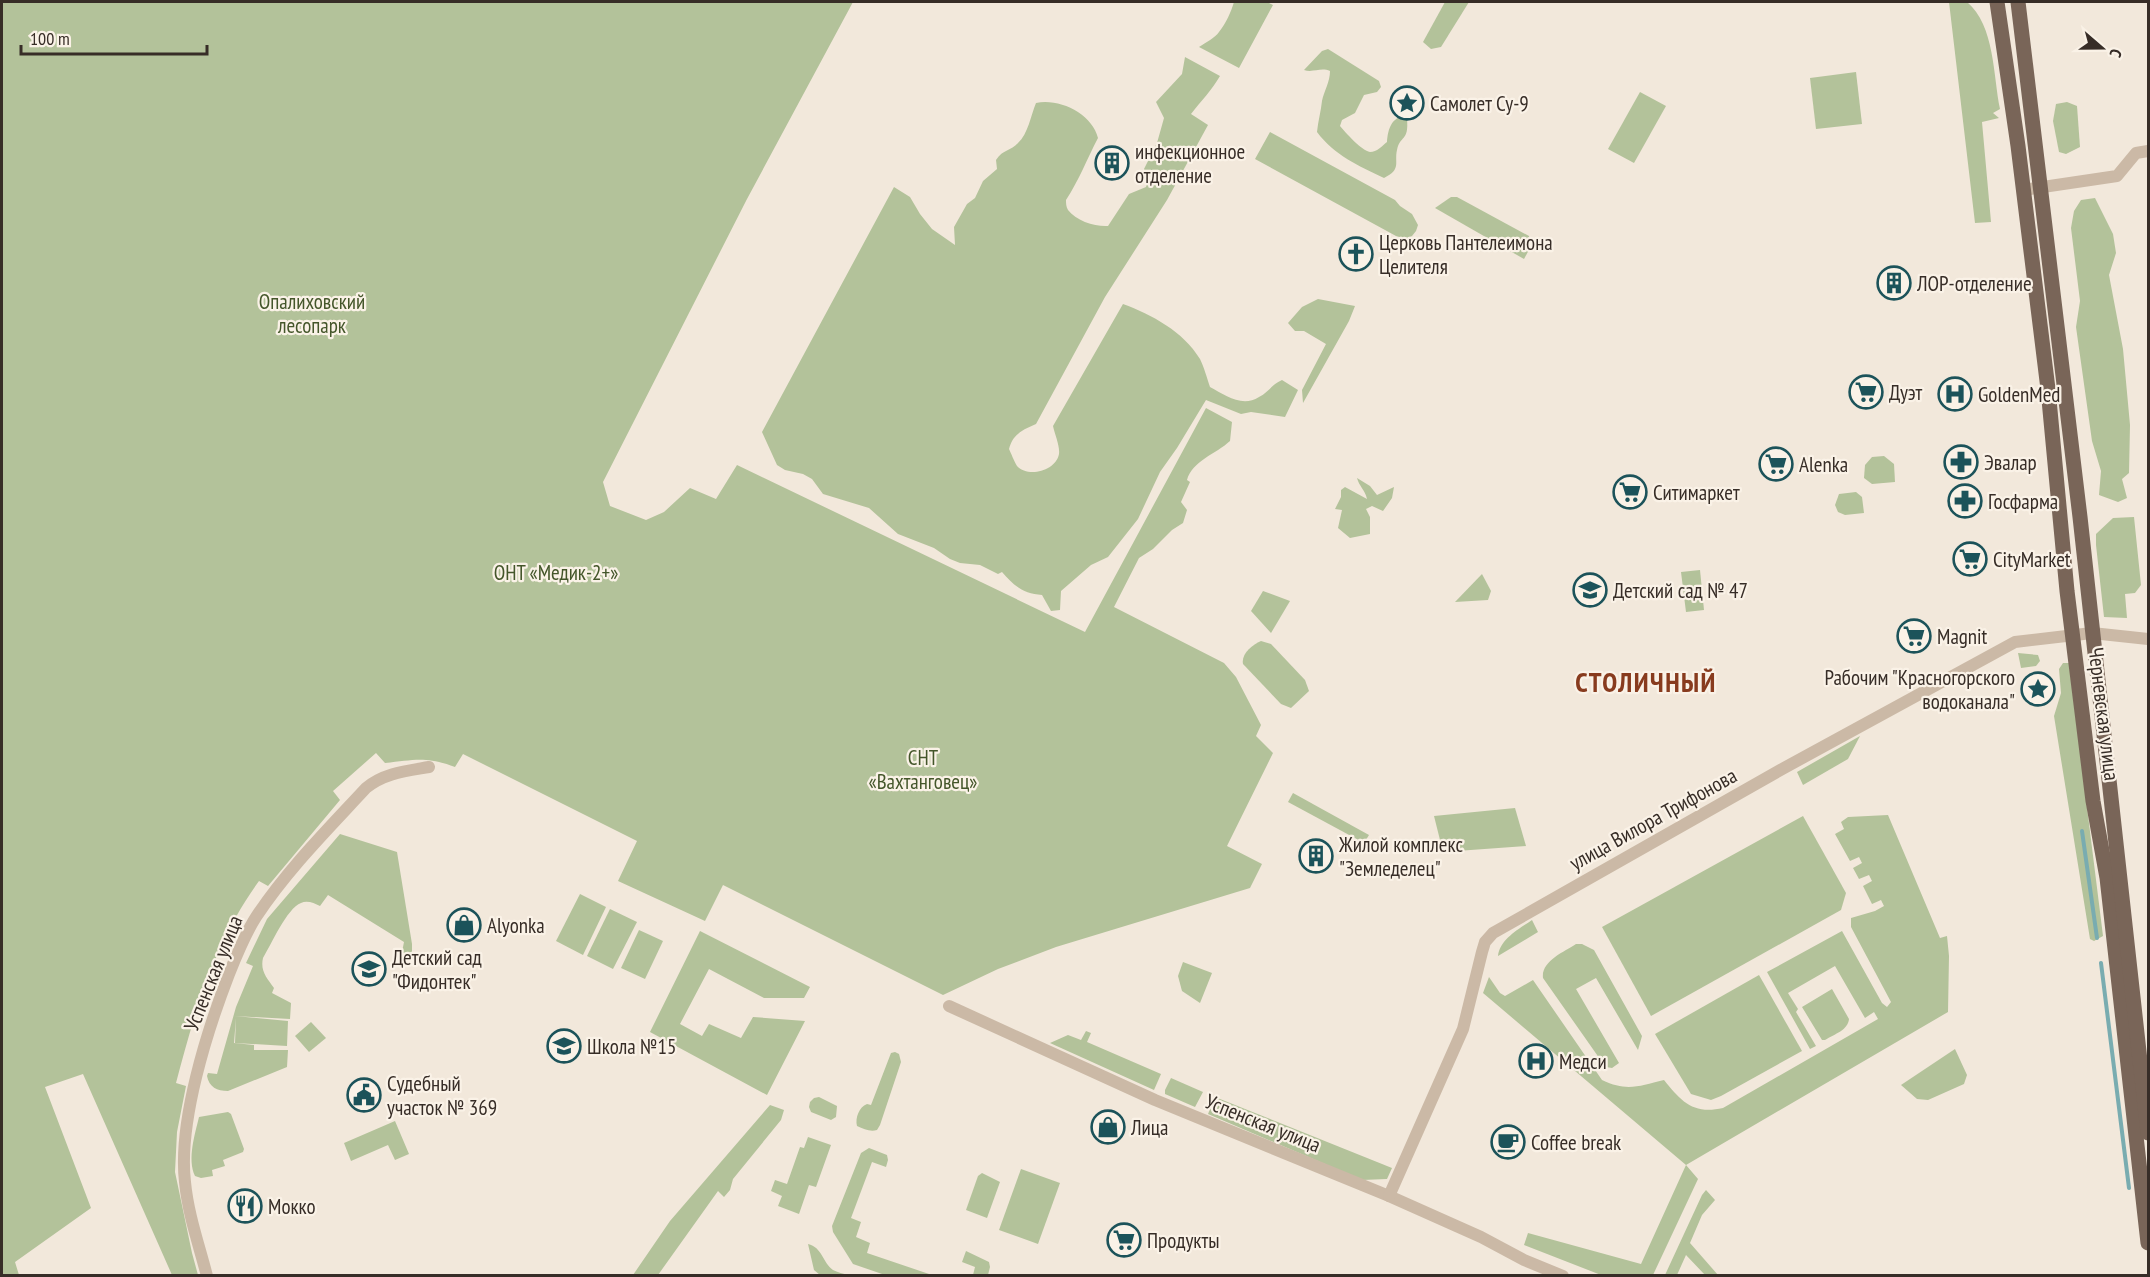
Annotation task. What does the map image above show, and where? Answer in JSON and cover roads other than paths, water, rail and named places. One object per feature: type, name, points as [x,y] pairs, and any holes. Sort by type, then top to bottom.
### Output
[{"type":"main road","name":"Черневская улица","points":[[1997,2],[2048,389],[2067,591],[2093,801],[2108,878],[2148,1243]]},
{"type":"main road","name":"Черневская улица","points":[[2018,2],[2148,1133]]},
{"type":"street","points":[[2023,190],[2117,176],[2142,152]]},
{"type":"street","name":"улица Вилора Трифонова","points":[[1389,1196],[1463,1029],[1485,942],[1493,933],[1784,768],[2015,642],[2092,633],[2148,639]]},
{"type":"street","name":"Успенская улица","points":[[207,1275],[185,1182],[185,1142],[193,1093],[208,1035],[245,936],[274,891],[366,788],[376,779],[398,772],[429,767]]},
{"type":"street","name":"Успенская улица","points":[[949,1006],[1155,1100],[1389,1196],[1524,1260],[1563,1275]]},
{"type":"waterway","points":[[2082,831],[2097,938]]},
{"type":"waterway","points":[[2101,963],[2129,1188]]},
{"type":"place","name":"Самолет Су-9","points":[[1407,103]]},
{"type":"place","name":"инфекционное отделение","points":[[1112,163]]},
{"type":"place","name":"Церковь Пантелеимона Целителя","points":[[1356,254]]},
{"type":"place","name":"ЛОР-отделение","points":[[1894,283]]},
{"type":"place","name":"Дуэт","points":[[1866,392]]},
{"type":"place","name":"GoldenMed","points":[[1955,394]]},
{"type":"place","name":"Эвалар","points":[[1961,462]]},
{"type":"place","name":"Alenka","points":[[1776,464]]},
{"type":"place","name":"Ситимаркет","points":[[1630,492]]},
{"type":"place","name":"Госфарма","points":[[1965,501]]},
{"type":"place","name":"CityMarket","points":[[1970,559]]},
{"type":"place","name":"Детский сад № 47","points":[[1590,590]]},
{"type":"place","name":"Magnit","points":[[1914,636]]},
{"type":"place","name":"Рабочим \"Красногорского водоканала\"","points":[[2038,689]]},
{"type":"place","name":"Жилой комплекс \"Земледелец\"","points":[[1316,856]]},
{"type":"place","name":"Alyonka","points":[[464,925]]},
{"type":"place","name":"Детский сад \"Фидонтек\"","points":[[369,969]]},
{"type":"place","name":"Школа №15","points":[[564,1046]]},
{"type":"place","name":"Медси","points":[[1536,1061]]},
{"type":"place","name":"Судебный участок № 369","points":[[364,1095]]},
{"type":"place","name":"Лица","points":[[1108,1127]]},
{"type":"place","name":"Coffee break","points":[[1508,1142]]},
{"type":"place","name":"Мокко","points":[[245,1206]]},
{"type":"place","name":"Продукты","points":[[1124,1240]]},
{"type":"district","name":"СТОЛИЧНЫЙ","points":[[1646,682]]},
{"type":"park label","name":"Опалиховский лесопарк","points":[[312,313]]},
{"type":"park label","name":"ОНТ «Медик-2+»","points":[[556,572]]},
{"type":"park label","name":"СНТ «Вахтанговец»","points":[[923,769]]}]
